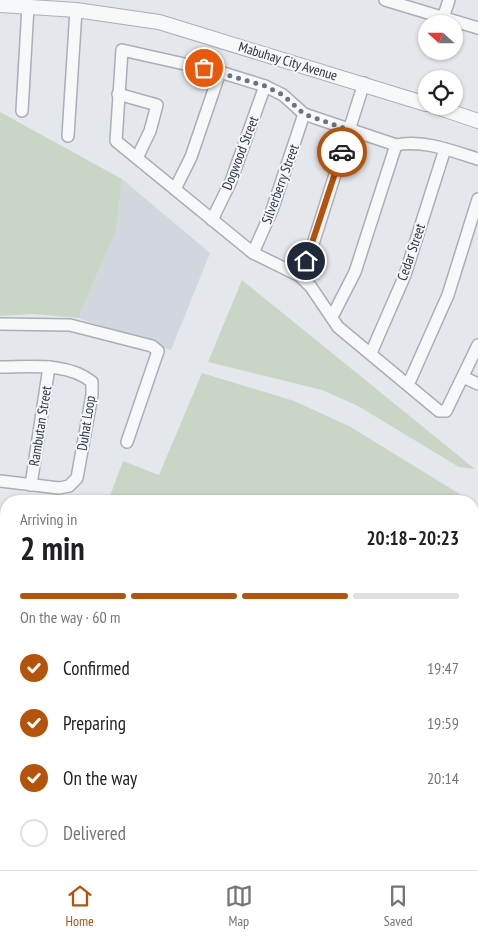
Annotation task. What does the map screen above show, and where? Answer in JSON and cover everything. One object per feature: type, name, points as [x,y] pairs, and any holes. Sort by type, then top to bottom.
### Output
[{"type":"street","points":[[385,0],[397,1],[435,15]]},
{"type":"street","points":[[444,15],[450,0]]},
{"type":"street","name":"Mabuhay City Avenue","points":[[0,5],[76,10],[159,22],[364,83],[418,101]]},
{"type":"street","points":[[22,111],[28,6]]},
{"type":"street","points":[[68,136],[76,10]]},
{"type":"street","points":[[463,24],[478,28]]},
{"type":"street","points":[[478,159],[445,149],[407,143],[396,145],[304,114],[283,95],[265,86],[220,72],[122,50],[116,141],[253,253],[300,276],[311,287],[338,327],[439,411],[446,411],[478,345]]},
{"type":"street","points":[[175,189],[191,157],[220,72]]},
{"type":"street","points":[[300,276],[312,246],[364,83]]},
{"type":"street","name":"Dogwood Street","points":[[212,220],[231,181],[265,86]]},
{"type":"street","points":[[118,94],[157,105],[150,131],[137,158]]},
{"type":"street","name":"Silverberry Street","points":[[253,253],[272,210],[304,114]]},
{"type":"street","points":[[460,115],[478,121]]},
{"type":"street","points":[[332,317],[361,254],[396,145]]},
{"type":"street","name":"Cedar Street","points":[[371,353],[405,275],[445,149]]},
{"type":"street","points":[[408,384],[448,295],[478,200]]},
{"type":"street","points":[[0,324],[70,325],[152,346],[158,351],[127,442]]},
{"type":"street","name":"Duhat Loop","points":[[0,367],[49,367],[82,374],[92,382],[92,395],[77,478],[69,486],[59,488],[0,481]]},
{"type":"street","name":"Rambutan Street","points":[[31,485],[49,367]]},
{"type":"street","points":[[462,377],[478,384]]},
{"type":"shaded area","points":[[122,179],[210,253],[171,350],[78,318],[116,231]]},
{"type":"green space","points":[[0,112],[122,179],[116,231],[78,318],[33,314],[0,316]]},
{"type":"green space","points":[[242,280],[475,469],[459,467],[358,406],[322,390],[208,362]]},
{"type":"green space","points":[[202,373],[294,401],[349,426],[461,495],[110,495],[123,461],[159,475]]},
{"type":"way so far","points":[[204,68],[265,86],[283,95],[304,114],[349,130],[342,152]]},
{"type":"route","points":[[306,261],[342,152]]}]
